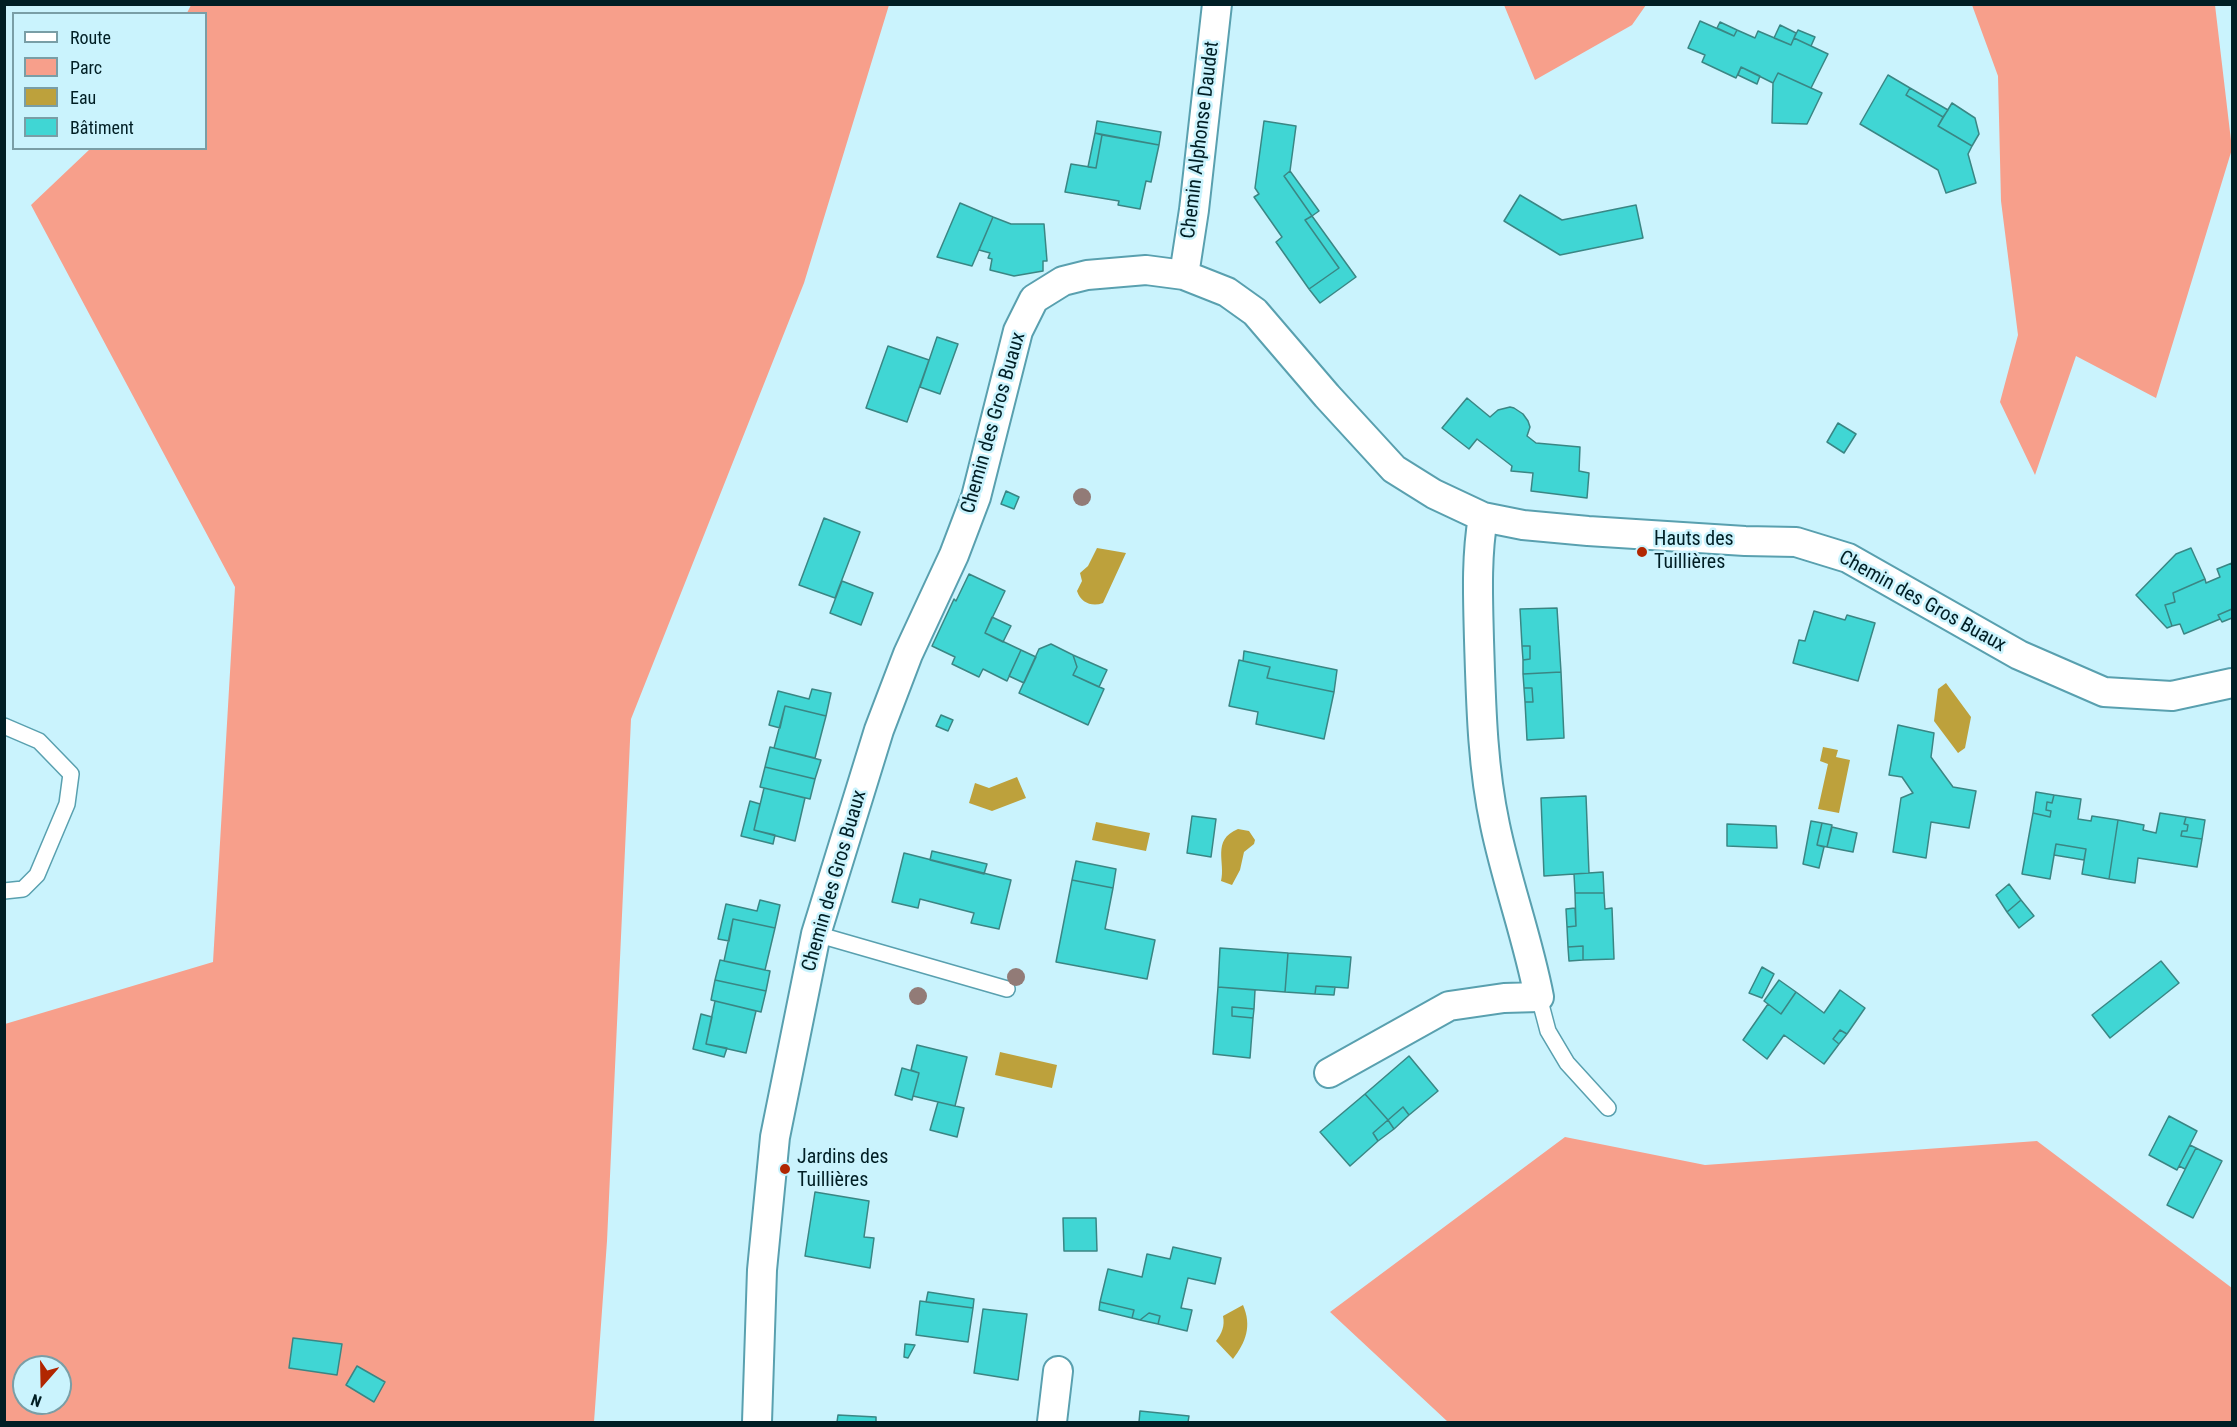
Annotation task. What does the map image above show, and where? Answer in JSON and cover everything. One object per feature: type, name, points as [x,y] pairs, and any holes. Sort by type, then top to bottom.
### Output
[{"type":"street","name":"Chemin Alphonse Daudet","points":[[1184,275],[1194,210],[1217,4]]},
{"type":"street","name":"Chemin des Gros Buaux","points":[[757,1422],[762,1270],[775,1137],[816,934],[879,730],[908,654],[954,555],[976,497],[1018,331],[1034,299],[1063,281],[1087,275],[1146,270],[1184,275],[1227,292],[1255,312],[1394,469],[1434,494],[1483,517],[1523,525],[1588,531],[1796,542],[1848,558],[2019,656],[2104,692],[2172,696],[2232,683]]},
{"type":"street","points":[[1329,1073],[1449,1006],[1504,998],[1539,997],[1509,884],[1486,778],[1481,716],[1478,571],[1478,543],[1483,517]]},
{"type":"street","points":[[1052,1422],[1058,1371]]},
{"type":"lane","points":[[4,726],[39,741],[71,774],[68,804],[37,875],[23,890],[4,891]]},
{"type":"lane","points":[[816,934],[1006,989]]},
{"type":"lane","points":[[1539,997],[1548,1031],[1567,1064],[1608,1108]]},
{"type":"green space","points":[[191,5],[889,5],[804,283],[631,719],[607,1241],[594,1422],[5,1422],[5,1024],[213,962],[235,587],[31,205],[89,150],[207,150],[207,12],[188,12]]},
{"type":"green space","points":[[1504,5],[1646,5],[1632,25],[1535,80]]},
{"type":"green space","points":[[1972,5],[2215,5],[2232,149],[2156,398],[2076,356],[2035,475],[2000,402],[2018,335],[2001,201],[1998,76]]},
{"type":"green space","points":[[1565,1137],[1705,1165],[2037,1141],[2232,1288],[2232,1422],[1448,1422],[1330,1312]]},
{"type":"water","points":[[1097,548],[1126,553],[1103,603],[1095,604],[1084,601],[1077,591],[1082,581],[1080,573],[1088,566]]},
{"type":"water","points":[[1946,683],[1971,717],[1965,748],[1958,753],[1934,721],[1938,689]]},
{"type":"water","points":[[1823,747],[1838,750],[1836,757],[1850,760],[1839,813],[1818,809],[1828,764],[1820,761]]},
{"type":"water","points":[[1017,777],[1026,798],[992,811],[969,803],[975,783],[989,788]]},
{"type":"water","points":[[1096,822],[1150,833],[1146,851],[1092,840]]},
{"type":"water","points":[[1238,829],[1249,831],[1255,840],[1254,844],[1244,852],[1240,870],[1232,885],[1221,881],[1221,852],[1225,839]]},
{"type":"water","points":[[1000,1052],[1057,1065],[1052,1088],[995,1075]]},
{"type":"water","points":[[1243,1305],[1247,1320],[1246,1334],[1233,1359],[1216,1341],[1224,1323],[1223,1316]]},
{"type":"building","points":[[1700,21],[1734,36],[1737,30],[1755,38],[1758,31],[1791,45],[1794,38],[1828,54],[1811,88],[1778,73],[1773,83],[1741,67],[1736,78],[1702,62],[1705,55],[1688,48]]},
{"type":"building","points":[[1720,22],[1737,30],[1734,36],[1717,28]]},
{"type":"building","points":[[1780,25],[1796,33],[1791,45],[1774,38]]},
{"type":"building","points":[[1798,30],[1815,37],[1811,46],[1794,38]]},
{"type":"building","points":[[1741,67],[1760,76],[1757,84],[1738,75]]},
{"type":"building","points":[[1778,73],[1822,93],[1807,124],[1772,123],[1773,83]]},
{"type":"building","points":[[1888,75],[1910,88],[1906,95],[1943,117],[1938,126],[1972,146],[1968,154],[1976,183],[1946,193],[1938,170],[1860,124]]},
{"type":"building","points":[[1910,88],[1948,110],[1943,117],[1906,95]]},
{"type":"building","points":[[1952,103],[1975,118],[1979,134],[1972,146],[1938,126]]},
{"type":"building","points":[[1097,121],[1161,132],[1159,145],[1095,133]]},
{"type":"building","points":[[1264,121],[1296,126],[1290,171],[1284,176],[1312,216],[1305,220],[1339,268],[1309,289],[1276,242],[1282,237],[1254,197],[1259,194],[1255,188]]},
{"type":"building","points":[[1095,133],[1102,135],[1096,168],[1088,167]]},
{"type":"building","points":[[1102,135],[1159,145],[1151,182],[1146,181],[1140,209],[1118,205],[1119,201],[1065,192],[1071,164],[1096,168]]},
{"type":"building","points":[[1290,171],[1319,211],[1312,216],[1284,176]]},
{"type":"building","points":[[1520,195],[1562,220],[1636,205],[1643,238],[1560,255],[1504,221]]},
{"type":"building","points":[[960,203],[993,217],[972,266],[937,257]]},
{"type":"building","points":[[1312,216],[1356,277],[1320,303],[1309,289],[1339,268],[1305,220]]},
{"type":"building","points":[[993,217],[1011,224],[1044,224],[1047,261],[1043,261],[1043,271],[1014,276],[990,270],[992,259],[988,258],[990,253],[979,250]]},
{"type":"building","points":[[937,337],[958,344],[940,394],[920,387]]},
{"type":"building","points":[[888,346],[929,360],[907,422],[866,408]]},
{"type":"building","points":[[1467,398],[1490,417],[1498,410],[1514,408],[1528,421],[1530,427],[1527,436],[1536,443],[1580,447],[1579,471],[1589,473],[1587,498],[1531,491],[1533,473],[1511,471],[1512,466],[1477,439],[1469,449],[1442,428]]},
{"type":"building","points":[[1838,423],[1856,434],[1844,453],[1827,442]]},
{"type":"building","points":[[1006,491],[1019,497],[1014,509],[1001,504]]},
{"type":"building","points":[[824,518],[860,532],[835,598],[799,585]]},
{"type":"building","points":[[2191,548],[2205,579],[2173,593],[2175,602],[2165,605],[2172,626],[2167,628],[2136,595],[2176,554]]},
{"type":"building","points":[[2232,563],[2232,609],[2218,615],[2220,619],[2184,634],[2180,624],[2172,626],[2165,605],[2175,602],[2173,593],[2205,579],[2206,583],[2220,577],[2217,569]]},
{"type":"building","points":[[969,574],[1005,591],[985,633],[1021,650],[1007,681],[983,669],[979,677],[952,664],[955,657],[932,646],[954,599],[956,601]]},
{"type":"building","points":[[842,581],[873,593],[861,625],[830,613]]},
{"type":"building","points":[[1557,608],[1561,672],[1523,674],[1523,660],[1530,659],[1530,646],[1522,646],[1520,609]]},
{"type":"building","points":[[2232,609],[2232,618],[2222,622],[2218,615]]},
{"type":"building","points":[[1814,611],[1845,620],[1847,615],[1875,623],[1858,681],[1793,663],[1799,640],[1805,641]]},
{"type":"building","points":[[992,617],[1011,626],[1003,642],[985,633]]},
{"type":"building","points":[[1051,644],[1073,655],[1077,667],[1073,675],[1104,689],[1088,725],[1019,693],[1039,649]]},
{"type":"building","points":[[1522,646],[1530,646],[1530,659],[1523,660]]},
{"type":"building","points":[[1021,650],[1036,657],[1024,683],[1009,676]]},
{"type":"building","points":[[1244,651],[1337,670],[1334,692],[1267,678],[1270,667],[1243,661]]},
{"type":"building","points":[[1073,655],[1107,670],[1099,687],[1073,675],[1077,667]]},
{"type":"building","points":[[1239,660],[1270,667],[1267,678],[1334,692],[1324,739],[1256,724],[1258,712],[1229,706]]},
{"type":"building","points":[[1561,672],[1564,738],[1527,740],[1525,702],[1533,702],[1532,688],[1524,688],[1523,674]]},
{"type":"building","points":[[1524,688],[1532,688],[1533,702],[1525,702]]},
{"type":"building","points":[[812,689],[831,693],[826,716],[785,706],[780,728],[769,725],[778,691],[809,699]]},
{"type":"building","points":[[785,706],[826,716],[815,758],[774,748]]},
{"type":"building","points":[[941,715],[953,720],[948,731],[936,726]]},
{"type":"building","points":[[1898,725],[1934,733],[1931,757],[1953,787],[1976,791],[1969,828],[1931,822],[1926,858],[1893,852],[1901,798],[1913,793],[1902,777],[1889,775]]},
{"type":"building","points":[[770,747],[821,760],[815,779],[765,767]]},
{"type":"building","points":[[765,767],[815,779],[810,799],[760,787]]},
{"type":"building","points":[[764,788],[805,798],[795,841],[754,830]]},
{"type":"building","points":[[2036,792],[2054,795],[2052,803],[2047,802],[2046,810],[2051,811],[2050,817],[2033,813]]},
{"type":"building","points":[[2054,795],[2081,799],[2078,819],[2091,821],[2092,816],[2118,820],[2109,879],[2082,874],[2086,849],[2056,844],[2050,879],[2022,874],[2033,813],[2050,817],[2051,811],[2046,810],[2047,802],[2052,803]]},
{"type":"building","points":[[1586,796],[1589,873],[1544,876],[1541,798]]},
{"type":"building","points":[[750,801],[760,804],[754,830],[775,835],[773,844],[741,836]]},
{"type":"building","points":[[2160,813],[2186,817],[2184,824],[2188,825],[2187,831],[2182,831],[2181,836],[2202,839],[2197,867],[2138,858],[2135,883],[2109,879],[2118,820],[2144,825],[2143,830],[2156,833]]},
{"type":"building","points":[[1192,816],[1216,819],[1211,857],[1187,853]]},
{"type":"building","points":[[2186,817],[2205,820],[2202,839],[2181,836],[2182,831],[2187,831],[2188,825],[2184,824]]},
{"type":"building","points":[[1811,821],[1822,823],[1817,845],[1824,847],[1819,868],[1803,864]]},
{"type":"building","points":[[1822,823],[1832,825],[1827,847],[1817,845]]},
{"type":"building","points":[[1727,824],[1776,826],[1777,848],[1727,846]]},
{"type":"building","points":[[1832,827],[1857,833],[1853,852],[1827,847]]},
{"type":"building","points":[[2056,844],[2086,849],[2084,860],[2054,855]]},
{"type":"building","points":[[932,851],[987,864],[984,874],[930,860]]},
{"type":"building","points":[[904,853],[1011,880],[999,929],[971,923],[974,913],[920,899],[918,908],[892,902]]},
{"type":"building","points":[[1076,861],[1116,869],[1113,888],[1072,880]]},
{"type":"building","points":[[1603,872],[1604,893],[1575,893],[1574,874]]},
{"type":"building","points":[[1072,880],[1113,888],[1105,929],[1155,940],[1147,979],[1056,962]]},
{"type":"building","points":[[2009,884],[2021,900],[2007,912],[1996,895]]},
{"type":"building","points":[[1575,893],[1604,893],[1605,909],[1612,908],[1614,959],[1583,960],[1583,946],[1568,947],[1567,927],[1576,926]]},
{"type":"building","points":[[760,900],[780,905],[775,928],[733,919],[729,941],[718,939],[726,904],[757,911]]},
{"type":"building","points":[[2021,900],[2034,916],[2019,928],[2007,912]]},
{"type":"building","points":[[1575,908],[1576,926],[1567,927],[1566,909]]},
{"type":"building","points":[[733,919],[775,928],[765,970],[724,961]]},
{"type":"building","points":[[1583,946],[1583,960],[1569,961],[1568,947]]},
{"type":"building","points":[[1220,948],[1288,953],[1285,992],[1218,987]]},
{"type":"building","points":[[1288,953],[1351,957],[1348,988],[1316,986],[1315,994],[1285,992]]},
{"type":"building","points":[[720,960],[770,971],[766,991],[715,980]]},
{"type":"building","points":[[2161,961],[2179,983],[2110,1038],[2092,1015]]},
{"type":"building","points":[[1762,967],[1774,974],[1762,998],[1749,993]]},
{"type":"building","points":[[715,980],[766,991],[761,1012],[711,1000]]},
{"type":"building","points":[[1779,980],[1796,992],[1781,1014],[1764,1001]]},
{"type":"building","points":[[1316,986],[1335,987],[1334,995],[1315,994]]},
{"type":"building","points":[[1218,987],[1255,990],[1254,1009],[1232,1007],[1232,1016],[1253,1018],[1250,1058],[1213,1054]]},
{"type":"building","points":[[1840,990],[1865,1008],[1847,1034],[1840,1030],[1833,1039],[1839,1044],[1824,1064],[1784,1035],[1767,1059],[1743,1040],[1768,1004],[1781,1014],[1796,992],[1824,1013]]},
{"type":"building","points":[[715,1001],[756,1011],[746,1053],[706,1044]]},
{"type":"building","points":[[1232,1007],[1254,1009],[1253,1018],[1232,1016]]},
{"type":"building","points":[[701,1014],[712,1017],[706,1044],[727,1048],[724,1057],[693,1049]]},
{"type":"building","points":[[1840,1030],[1847,1034],[1839,1044],[1833,1039]]},
{"type":"building","points":[[917,1045],[967,1057],[955,1106],[913,1096],[919,1073],[911,1070]]},
{"type":"building","points":[[1409,1056],[1438,1091],[1409,1115],[1403,1107],[1388,1120],[1365,1094]]},
{"type":"building","points":[[902,1068],[919,1073],[912,1100],[895,1095]]},
{"type":"building","points":[[1365,1094],[1388,1120],[1373,1133],[1378,1141],[1350,1166],[1320,1132]]},
{"type":"building","points":[[938,1102],[964,1108],[957,1137],[930,1130]]},
{"type":"building","points":[[1403,1107],[1409,1115],[1394,1129],[1388,1120]]},
{"type":"building","points":[[2169,1116],[2197,1131],[2177,1170],[2149,1155]]},
{"type":"building","points":[[1388,1120],[1394,1129],[1378,1141],[1373,1133]]},
{"type":"building","points":[[2190,1145],[2196,1148],[2185,1169],[2179,1166]]},
{"type":"building","points":[[2196,1148],[2222,1161],[2193,1218],[2167,1205]]},
{"type":"building","points":[[815,1192],[869,1201],[864,1237],[874,1238],[870,1268],[805,1256]]},
{"type":"building","points":[[1063,1218],[1096,1218],[1097,1251],[1064,1251]]},
{"type":"building","points":[[1173,1247],[1221,1258],[1215,1284],[1188,1278],[1181,1308],[1192,1310],[1187,1331],[1158,1324],[1160,1316],[1149,1313],[1140,1320],[1132,1318],[1134,1310],[1100,1302],[1108,1269],[1142,1277],[1147,1254],[1170,1259]]},
{"type":"building","points":[[928,1292],[974,1299],[973,1308],[926,1302]]},
{"type":"building","points":[[920,1301],[973,1308],[968,1342],[916,1335]]},
{"type":"building","points":[[1100,1302],[1134,1310],[1132,1318],[1099,1310]]},
{"type":"building","points":[[983,1309],[1027,1314],[1018,1380],[974,1373]]},
{"type":"building","points":[[1149,1313],[1160,1316],[1158,1324],[1140,1320]]},
{"type":"building","points":[[293,1338],[342,1344],[337,1375],[289,1368]]},
{"type":"building","points":[[905,1344],[915,1345],[908,1358],[904,1357]]},
{"type":"building","points":[[357,1366],[385,1382],[374,1402],[346,1385]]},
{"type":"building","points":[[1140,1411],[1189,1416],[1188,1422],[1139,1422]]},
{"type":"building","points":[[838,1415],[876,1417],[876,1422],[837,1422]]},
{"type":"place","name":"Hauts des Tuillières","points":[[1642,552]]},
{"type":"place","name":"Jardins des Tuillières","points":[[785,1169]]}]
